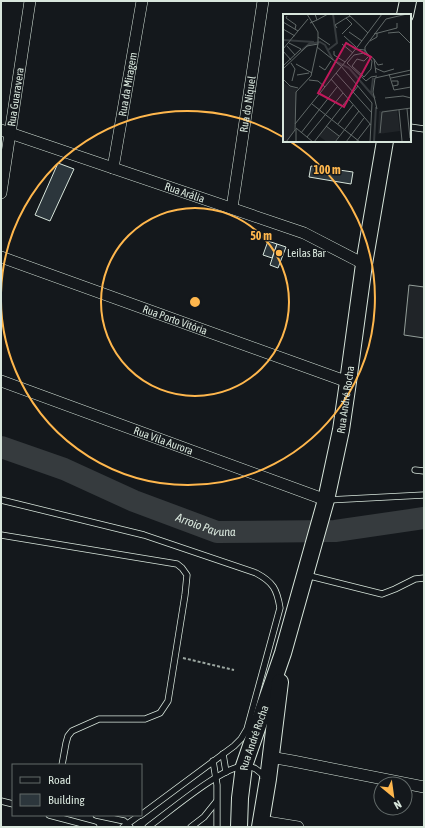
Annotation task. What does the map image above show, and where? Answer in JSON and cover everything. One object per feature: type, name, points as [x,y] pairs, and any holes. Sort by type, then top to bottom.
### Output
[{"type":"main road","points":[[405,14],[408,1]]},
{"type":"main road","name":"Rua André Rocha","points":[[239,827],[240,798],[244,766],[283,653],[325,502],[348,382],[364,264],[385,142]]},
{"type":"main road","name":"Rua André Rocha","points":[[258,825],[268,779],[283,653]]},
{"type":"street","name":"Rua Guaravera","points":[[1,193],[6,132],[30,1]]},
{"type":"street","name":"Rua da Miragem","points":[[113,168],[142,1]]},
{"type":"street","name":"Rua do Níquel","points":[[232,208],[263,1]]},
{"type":"street","name":"Rua Arália","points":[[6,132],[304,233],[364,264]]},
{"type":"street","name":"Rua Porto Vitória","points":[[1,257],[348,382]]},
{"type":"street","name":"Rua Vila Aurora","points":[[1,381],[325,502]]},
{"type":"street","points":[[270,757],[424,787]]},
{"type":"street","points":[[258,825],[298,827]]},
{"type":"lane","points":[[411,127],[424,129]]},
{"type":"lane","points":[[415,470],[424,472]]},
{"type":"lane","points":[[325,502],[424,495]]},
{"type":"lane","points":[[1,500],[144,535],[256,573],[267,579],[274,587],[278,595],[280,608],[247,729],[241,739],[142,814]]},
{"type":"lane","points":[[1,535],[176,564],[182,568],[187,575],[185,601],[168,701],[160,713],[145,719],[99,719],[72,731],[68,736],[62,764]]},
{"type":"lane","points":[[304,574],[382,594],[415,579],[424,578]]},
{"type":"lane","points":[[223,754],[226,772]]},
{"type":"lane","points":[[210,827],[218,827],[216,802],[217,785],[213,761]]},
{"type":"lane","points":[[148,827],[205,785],[236,767],[251,766],[268,779]]},
{"type":"lane","points":[[1,801],[12,804]]},
{"type":"lane","points":[[191,827],[204,817],[216,802]]},
{"type":"lane","points":[[52,816],[94,827]]},
{"type":"lane","points":[[101,816],[124,821],[127,826],[140,816]]},
{"type":"path","points":[[176,656],[234,670]]},
{"type":"shaded area","points":[[409,285],[424,287],[424,338],[404,335]]},
{"type":"building","points":[[58,163],[74,169],[50,221],[35,215]]},
{"type":"building","points":[[311,166],[353,172],[351,184],[309,177]]},
{"type":"building","points":[[268,241],[277,244],[272,258],[263,255]]},
{"type":"building","name":"Leilas Bar","points":[[277,244],[286,247],[278,268],[270,265]]},
{"type":"waterway","name":"Arroio Pavuna","points":[[1,447],[64,469],[134,501],[217,532],[335,531],[424,518]]},
{"type":"place","name":"Leilas Bar","points":[[279,253]]}]
